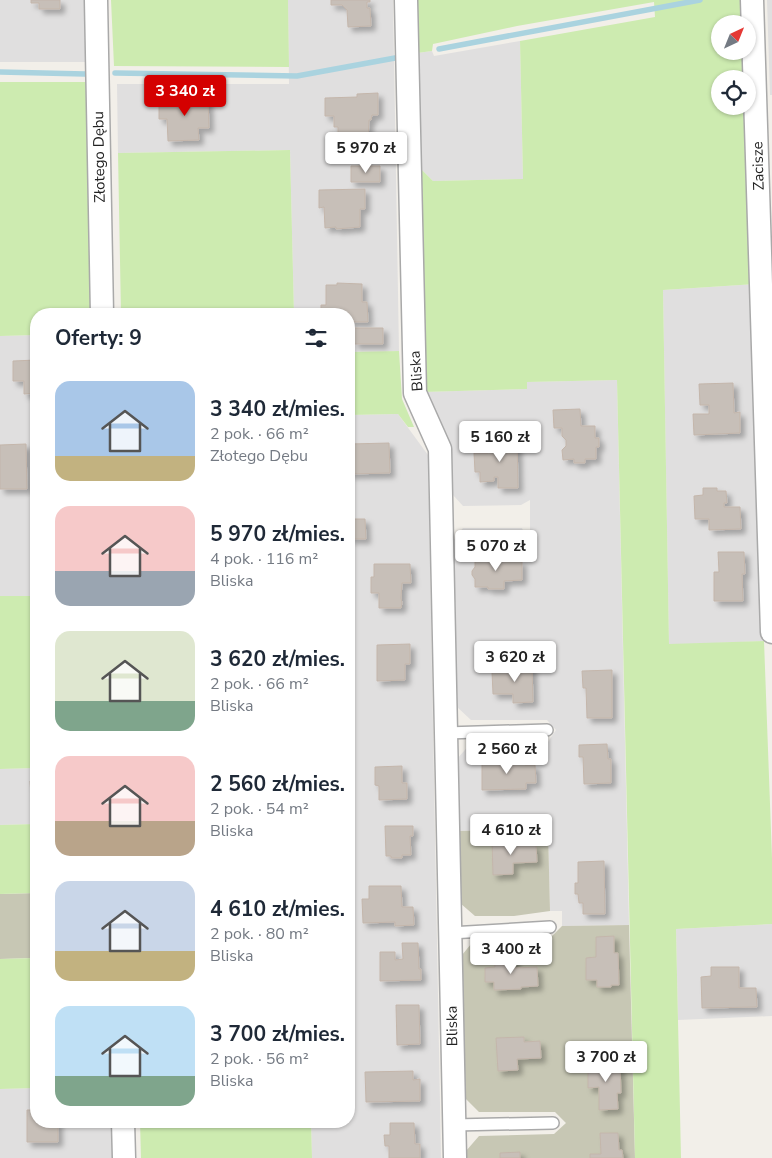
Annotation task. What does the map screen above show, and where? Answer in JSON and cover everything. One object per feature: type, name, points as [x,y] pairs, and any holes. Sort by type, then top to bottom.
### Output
[{"type":"street","name":"Złotego Dębu","points":[[96,0],[102,308]]},
{"type":"street","name":"Bliska","points":[[406,0],[415,393],[440,450],[455,1158]]},
{"type":"street","name":"Zacisze","points":[[752,0],[772,632]]},
{"type":"street","points":[[123,1128],[124,1158]]},
{"type":"lane","points":[[446,733],[547,730]]},
{"type":"lane","points":[[450,933],[550,927]]},
{"type":"lane","points":[[454,1125],[553,1123]]},
{"type":"shaded area","points":[[0,0],[86,0],[87,62],[0,62]]},
{"type":"shaded area","points":[[288,0],[393,0],[399,351],[355,352],[355,308],[294,308],[290,150],[118,153],[117,84],[289,84]]},
{"type":"shaded area","points":[[767,0],[772,0],[772,95],[770,95]]},
{"type":"shaded area","points":[[520,41],[523,179],[433,181],[418,166],[417,53],[432,51],[434,56]]},
{"type":"shaded area","points":[[756,284],[764,641],[669,645],[663,290]]},
{"type":"shaded area","points":[[30,335],[30,596],[0,596],[0,336]]},
{"type":"shaded area","points":[[617,380],[629,925],[562,926],[562,911],[550,911],[548,829],[459,831],[457,759],[471,743],[546,745],[556,730],[547,720],[471,720],[456,706],[453,541],[463,528],[522,528],[524,533],[530,533],[530,500],[521,505],[463,506],[453,495],[451,451],[423,392],[527,389],[527,382]]},
{"type":"shaded area","points":[[398,414],[428,455],[441,1158],[312,1158],[311,1128],[355,1128],[355,415]]},
{"type":"shaded area","points":[[30,768],[30,824],[0,825],[0,769]]},
{"type":"shaded area","points":[[548,829],[550,911],[514,916],[475,916],[460,903],[459,831]]},
{"type":"shaded area","points":[[30,893],[30,958],[0,959],[0,894]]},
{"type":"shaded area","points":[[772,924],[772,1016],[678,1020],[676,929]]},
{"type":"shaded area","points":[[629,925],[635,1158],[466,1158],[466,1151],[479,1136],[554,1134],[566,1123],[555,1112],[479,1112],[465,1098],[462,955],[476,938],[549,939],[562,926]]},
{"type":"shaded area","points":[[30,1088],[30,1128],[112,1128],[113,1158],[0,1158],[0,1089]]},
{"type":"green space","points":[[111,0],[288,0],[289,67],[114,66]]},
{"type":"green space","points":[[415,0],[746,0],[746,15],[711,15],[711,60],[748,60],[749,70],[711,70],[711,115],[750,115],[756,284],[663,290],[669,644],[764,641],[772,858],[772,924],[676,929],[681,1158],[635,1158],[617,380],[527,382],[527,389],[423,392],[418,166],[433,181],[523,179],[520,41],[655,17],[654,2],[517,26],[433,44],[432,51],[417,53]]},
{"type":"green space","points":[[0,82],[86,82],[92,308],[30,308],[30,335],[0,336]]},
{"type":"green space","points":[[290,150],[294,308],[121,308],[118,153]]},
{"type":"green space","points":[[399,351],[402,399],[414,427],[408,427],[398,414],[355,415],[355,352]]},
{"type":"green space","points":[[0,596],[30,596],[30,768],[0,769]]},
{"type":"green space","points":[[30,824],[30,893],[0,894],[0,825]]},
{"type":"green space","points":[[30,958],[30,1088],[0,1089],[0,959]]},
{"type":"green space","points":[[140,1128],[311,1128],[312,1158],[141,1158]]},
{"type":"building","points":[[31,0],[60,0],[60,9],[39,9],[39,3],[31,3]]},
{"type":"building","points":[[331,0],[370,0],[370,2],[367,2],[367,8],[370,8],[371,26],[348,27],[347,10],[342,5],[331,5]]},
{"type":"building","points":[[378,93],[378,115],[372,115],[371,120],[369,120],[368,143],[338,144],[338,127],[334,127],[334,116],[325,116],[325,98],[357,97],[357,94]]},
{"type":"building","points":[[208,98],[209,128],[198,128],[199,140],[168,141],[167,119],[159,119],[159,99]]},
{"type":"building","points":[[351,166],[380,166],[380,182],[351,182]]},
{"type":"building","points":[[365,189],[365,209],[360,209],[360,227],[325,228],[324,207],[319,208],[319,190]]},
{"type":"building","points":[[337,283],[362,284],[362,302],[367,302],[368,322],[355,322],[355,308],[321,308],[321,305],[326,305],[326,285],[337,285]]},
{"type":"building","points":[[355,328],[383,328],[383,344],[355,344]]},
{"type":"building","points":[[30,360],[30,394],[24,394],[24,381],[13,381],[13,361]]},
{"type":"building","points":[[733,383],[734,413],[740,412],[740,433],[694,435],[693,414],[709,414],[709,405],[700,405],[699,384]]},
{"type":"building","points":[[580,409],[581,426],[595,426],[595,438],[599,438],[599,447],[596,447],[596,459],[585,459],[585,463],[574,463],[574,459],[563,460],[562,450],[566,446],[566,440],[562,436],[562,428],[554,428],[553,410]]},
{"type":"building","points":[[517,435],[518,488],[498,488],[498,477],[494,477],[494,481],[480,482],[480,472],[475,472],[474,453],[488,453],[488,444],[497,443],[497,436]]},
{"type":"building","points":[[389,443],[390,473],[355,474],[355,444]]},
{"type":"building","points":[[26,444],[27,489],[0,489],[0,445]]},
{"type":"building","points":[[703,488],[717,488],[717,491],[726,491],[727,503],[724,503],[724,507],[740,507],[741,529],[709,530],[709,519],[695,519],[694,496],[703,495]]},
{"type":"building","points":[[355,519],[365,519],[366,539],[355,539]]},
{"type":"building","points":[[718,552],[744,552],[745,574],[742,574],[743,601],[714,601],[714,572],[719,572]]},
{"type":"building","points":[[475,556],[504,556],[504,561],[522,561],[522,580],[504,581],[504,589],[475,587],[472,571],[475,567]]},
{"type":"building","points":[[374,564],[410,564],[411,583],[402,583],[401,608],[379,608],[379,593],[371,593],[371,577],[374,577]]},
{"type":"building","points":[[410,644],[410,664],[405,664],[405,680],[377,681],[377,645]]},
{"type":"building","points":[[532,665],[533,702],[513,703],[513,694],[493,694],[492,672],[504,672],[504,666]]},
{"type":"building","points":[[612,670],[612,718],[587,718],[586,688],[583,688],[582,671]]},
{"type":"building","points":[[607,744],[608,759],[611,759],[611,783],[584,784],[583,757],[579,757],[579,745]]},
{"type":"building","points":[[525,759],[525,765],[535,765],[536,783],[526,783],[526,789],[482,790],[482,761]]},
{"type":"building","points":[[402,766],[402,783],[407,783],[407,799],[379,800],[379,786],[375,785],[375,767]]},
{"type":"building","points":[[385,826],[413,826],[413,836],[410,836],[411,855],[402,855],[402,858],[386,856]]},
{"type":"building","points":[[492,841],[519,841],[520,845],[536,845],[537,862],[513,863],[513,874],[493,875]]},
{"type":"building","points":[[604,861],[605,914],[583,914],[583,903],[579,903],[578,894],[575,894],[575,883],[578,883],[578,862]]},
{"type":"building","points":[[369,886],[401,886],[402,907],[413,907],[414,925],[395,926],[395,922],[363,923],[362,899],[369,899]]},
{"type":"building","points":[[614,936],[614,953],[618,953],[619,985],[597,987],[597,980],[586,980],[586,958],[596,957],[596,937]]},
{"type":"building","points":[[402,943],[418,943],[421,980],[380,981],[380,952],[395,952],[395,960],[403,959]]},
{"type":"building","points":[[494,957],[515,957],[515,968],[537,967],[538,986],[494,990],[494,982],[485,982],[485,968],[495,967]]},
{"type":"building","points":[[711,967],[739,967],[739,988],[756,988],[757,1007],[702,1008],[701,977],[711,976]]},
{"type":"building","points":[[396,1005],[419,1005],[420,1044],[397,1045]]},
{"type":"building","points":[[524,1037],[524,1042],[540,1041],[541,1058],[517,1059],[518,1070],[498,1071],[496,1038]]},
{"type":"building","points":[[613,1057],[613,1065],[620,1065],[621,1093],[617,1093],[618,1109],[599,1110],[599,1087],[588,1088],[588,1066],[596,1066],[596,1063],[602,1063],[602,1058]]},
{"type":"building","points":[[413,1071],[413,1080],[420,1079],[420,1101],[366,1102],[365,1072]]},
{"type":"building","points":[[27,1110],[30,1110],[30,1128],[58,1128],[58,1142],[27,1142]]},
{"type":"building","points":[[390,1123],[414,1123],[415,1144],[420,1144],[420,1158],[389,1158],[389,1146],[385,1146],[384,1135],[390,1135]]},
{"type":"building","points":[[600,1133],[618,1133],[619,1150],[622,1150],[623,1158],[590,1158],[590,1154],[601,1154]]},
{"type":"building","points":[[520,1152],[520,1158],[500,1158],[500,1153]]},
{"type":"waterway","points":[[439,49],[700,0]]},
{"type":"waterway","points":[[115,73],[297,76],[395,58]]},
{"type":"waterway","points":[[0,72],[85,74]]}]
